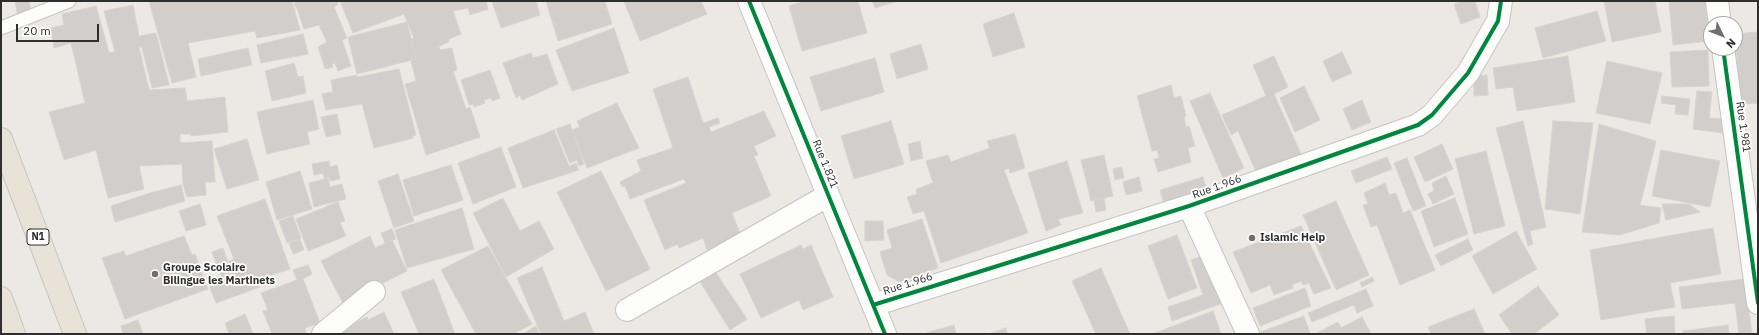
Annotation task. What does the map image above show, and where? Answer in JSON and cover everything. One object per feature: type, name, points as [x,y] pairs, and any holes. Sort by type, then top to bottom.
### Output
[{"type":"highway","name":"N1","points":[[1,139],[75,334]]},
{"type":"highway","points":[[1,298],[14,334]]},
{"type":"street","name":"Rue 1.821","points":[[749,1],[886,334]]},
{"type":"street","name":"Rue 1.966","points":[[873,305],[1189,206],[1418,125],[1432,115],[1468,73],[1498,21],[1501,1]]},
{"type":"street","points":[[1717,1],[1719,16]]},
{"type":"street","name":"Rue 1.981","points":[[1724,56],[1758,303]]},
{"type":"street","points":[[627,310],[828,196]]},
{"type":"street","points":[[1189,206],[1248,334]]},
{"type":"street","points":[[323,334],[374,292]]},
{"type":"lane","points":[[1,28],[69,1]]},
{"type":"building","points":[[15,1],[29,1],[32,14],[18,17]]},
{"type":"building","points":[[149,1],[292,1],[300,30],[257,38],[255,31],[188,43],[196,77],[172,83]]},
{"type":"building","points":[[302,1],[337,1],[338,4],[334,7],[347,38],[342,40],[351,66],[338,71],[335,63],[332,64],[333,67],[325,69],[318,47],[327,42],[319,25],[304,29],[294,3]]},
{"type":"building","points":[[340,1],[486,1],[488,9],[470,15],[468,8],[453,11],[461,34],[449,39],[449,42],[439,46],[440,50],[452,48],[457,70],[453,71],[466,109],[470,107],[480,137],[426,155],[405,84],[416,81],[411,61],[416,59],[411,39],[414,38],[404,14],[353,33]]},
{"type":"building","points":[[492,1],[536,1],[540,15],[501,28]]},
{"type":"building","points":[[546,1],[605,1],[612,24],[558,41]]},
{"type":"building","points":[[624,1],[701,1],[707,14],[640,41]]},
{"type":"building","points":[[804,1],[858,1],[867,33],[802,51],[789,6]]},
{"type":"building","points":[[872,1],[898,1],[875,8]]},
{"type":"building","points":[[1464,1],[1475,1],[1480,17],[1461,24],[1454,4]]},
{"type":"building","points":[[1604,1],[1655,1],[1661,32],[1612,42]]},
{"type":"building","points":[[1669,1],[1705,1],[1706,16],[1703,16],[1703,42],[1673,45]]},
{"type":"building","points":[[133,5],[139,36],[156,33],[169,85],[152,88],[142,47],[139,47],[149,90],[185,88],[187,101],[225,97],[228,132],[191,136],[190,134],[180,134],[180,143],[212,141],[215,182],[205,182],[206,195],[187,197],[183,184],[182,164],[139,166],[144,189],[108,198],[96,150],[64,160],[49,112],[85,103],[71,43],[54,48],[51,28],[64,25],[62,14],[96,6],[109,53],[115,52],[104,11]]},
{"type":"building","points":[[1597,11],[1606,41],[1543,58],[1535,28]]},
{"type":"building","points":[[1014,13],[1025,47],[993,57],[983,24]]},
{"type":"building","points":[[407,22],[416,59],[357,74],[348,37]]},
{"type":"building","points":[[614,28],[629,73],[572,91],[556,50]]},
{"type":"building","points":[[1758,32],[1758,103],[1741,104],[1737,56],[1743,56],[1743,33]]},
{"type":"building","points":[[303,34],[308,54],[261,63],[257,45]]},
{"type":"building","points":[[921,44],[928,69],[897,79],[890,54]]},
{"type":"building","points":[[248,48],[252,65],[201,76],[198,59]]},
{"type":"building","points":[[1703,50],[1703,56],[1708,56],[1709,86],[1672,87],[1670,52]]},
{"type":"building","points":[[1342,52],[1352,73],[1332,82],[1323,61]]},
{"type":"building","points":[[531,53],[533,58],[547,54],[558,84],[522,100],[520,95],[516,98],[503,63]]},
{"type":"building","points":[[1274,56],[1288,87],[1274,94],[1301,154],[1257,174],[1238,131],[1231,135],[1222,115],[1266,96],[1253,65]]},
{"type":"building","points":[[1568,56],[1575,102],[1517,111],[1513,87],[1496,89],[1493,68]]},
{"type":"building","points":[[875,58],[884,92],[821,111],[810,77]]},
{"type":"building","points":[[1607,61],[1662,73],[1650,124],[1596,113]]},
{"type":"building","points":[[294,63],[298,77],[303,76],[306,93],[272,101],[265,71]]},
{"type":"building","points":[[399,69],[416,135],[412,136],[413,138],[374,148],[362,104],[326,110],[322,94],[333,92],[331,80]]},
{"type":"building","points":[[490,70],[500,98],[492,101],[491,98],[484,100],[485,103],[474,107],[473,104],[469,105],[461,80]]},
{"type":"building","points":[[1487,75],[1488,95],[1474,96],[1474,76]]},
{"type":"building","points":[[688,77],[703,123],[718,118],[720,123],[709,127],[711,132],[764,111],[776,136],[754,146],[758,155],[754,156],[771,196],[732,213],[741,236],[707,250],[703,238],[679,248],[678,244],[665,250],[644,200],[686,183],[684,179],[630,199],[625,186],[622,187],[620,182],[641,171],[637,160],[673,148],[653,89]]},
{"type":"building","points":[[1171,85],[1174,98],[1181,96],[1186,116],[1184,117],[1186,127],[1189,126],[1195,146],[1188,148],[1191,162],[1158,172],[1154,159],[1159,158],[1157,150],[1152,151],[1137,96]]},
{"type":"building","points":[[1304,86],[1320,120],[1295,132],[1280,98]]},
{"type":"building","points":[[1697,91],[1712,92],[1709,118],[1724,119],[1723,133],[1693,129]]},
{"type":"building","points":[[1210,93],[1244,168],[1223,178],[1190,101]]},
{"type":"building","points":[[1662,96],[1690,99],[1688,115],[1675,114],[1676,105],[1661,103]]},
{"type":"building","points":[[313,100],[319,129],[307,132],[310,144],[267,154],[257,112]]},
{"type":"building","points":[[1362,100],[1371,122],[1352,130],[1343,109]]},
{"type":"building","points":[[617,103],[639,148],[587,168],[572,130],[580,127],[577,121]]},
{"type":"building","points":[[337,114],[341,134],[326,137],[321,117]]},
{"type":"building","points":[[891,121],[904,164],[854,179],[841,136]]},
{"type":"building","points":[[1523,121],[1546,227],[1530,231],[1533,244],[1528,246],[1496,128]]},
{"type":"building","points":[[1553,121],[1593,123],[1580,214],[1545,209]]},
{"type":"building","points":[[570,124],[584,164],[579,166],[577,160],[570,163],[556,129]]},
{"type":"building","points":[[1599,124],[1656,141],[1640,205],[1661,208],[1659,223],[1620,235],[1582,232]]},
{"type":"building","points":[[554,130],[569,166],[576,163],[579,170],[523,188],[508,148]]},
{"type":"building","points":[[1015,134],[1025,168],[1010,173],[1009,168],[1004,170],[1028,233],[941,263],[924,211],[913,214],[907,197],[917,194],[916,189],[933,183],[926,161],[948,155],[951,162],[990,148],[987,141]]},
{"type":"building","points":[[247,139],[259,180],[227,189],[214,149]]},
{"type":"building","points":[[920,141],[923,158],[911,161],[908,144]]},
{"type":"building","points":[[1442,144],[1453,169],[1425,182],[1414,157]]},
{"type":"building","points":[[501,147],[516,187],[473,204],[458,163]]},
{"type":"building","points":[[1661,150],[1720,161],[1710,207],[1652,196]]},
{"type":"building","points":[[1486,151],[1505,226],[1474,234],[1455,159]]},
{"type":"building","points":[[1104,155],[1113,196],[1091,201],[1081,160]]},
{"type":"building","points":[[1387,157],[1392,169],[1356,183],[1351,171]]},
{"type":"building","points":[[1407,158],[1426,206],[1413,211],[1394,163]]},
{"type":"building","points":[[329,161],[330,167],[337,165],[340,179],[330,181],[329,177],[324,178],[323,173],[314,175],[312,164]]},
{"type":"building","points":[[1067,161],[1083,213],[1058,219],[1061,225],[1046,231],[1028,173]]},
{"type":"building","points":[[451,165],[463,200],[414,216],[403,180]]},
{"type":"building","points":[[1122,167],[1124,178],[1115,180],[1113,169]]},
{"type":"building","points":[[300,171],[312,209],[277,220],[266,182]]},
{"type":"building","points":[[601,171],[650,269],[606,291],[557,192]]},
{"type":"building","points":[[398,174],[414,221],[394,228],[378,181]]},
{"type":"building","points":[[1446,176],[1454,194],[1433,204],[1428,194],[1434,191],[1432,183]]},
{"type":"building","points":[[1139,177],[1142,191],[1126,195],[1123,182]]},
{"type":"building","points":[[1203,177],[1208,194],[1165,207],[1160,190]]},
{"type":"building","points":[[328,178],[330,187],[342,184],[346,199],[314,207],[309,183]]},
{"type":"building","points":[[1385,183],[1389,195],[1396,193],[1403,213],[1410,210],[1435,270],[1400,285],[1377,225],[1371,227],[1363,205],[1368,204],[1364,193]]},
{"type":"building","points":[[181,185],[185,201],[115,222],[111,206],[150,193]]},
{"type":"building","points":[[503,198],[520,231],[539,221],[554,249],[506,277],[473,213]]},
{"type":"building","points":[[1104,198],[1106,210],[1096,212],[1094,200]]},
{"type":"building","points":[[1455,198],[1468,234],[1434,247],[1421,211]]},
{"type":"building","points":[[265,199],[290,269],[257,280],[260,287],[216,303],[207,280],[221,276],[212,252],[223,248],[228,262],[234,259],[217,216]]},
{"type":"building","points":[[1336,201],[1369,275],[1336,290],[1303,215]]},
{"type":"building","points":[[338,202],[345,221],[340,222],[346,236],[308,251],[296,219]]},
{"type":"building","points":[[200,204],[206,225],[186,231],[179,211]]},
{"type":"building","points":[[1662,204],[1689,204],[1700,212],[1666,220]]},
{"type":"building","points":[[462,208],[474,249],[407,268],[395,230]]},
{"type":"building","points":[[293,216],[301,238],[287,243],[279,221]]},
{"type":"building","points":[[922,219],[938,268],[899,282],[887,275],[880,252],[892,248],[887,230]]},
{"type":"building","points":[[865,221],[883,221],[884,240],[865,241]]},
{"type":"building","points":[[1301,226],[1331,288],[1314,294],[1309,283],[1303,285],[1301,281],[1292,285],[1293,288],[1274,295],[1270,285],[1251,293],[1233,252]]},
{"type":"building","points":[[1713,228],[1721,274],[1670,283],[1675,307],[1601,320],[1590,250]]},
{"type":"building","points":[[392,229],[396,239],[385,243],[381,233]]},
{"type":"building","points":[[1516,231],[1537,269],[1493,294],[1472,256]]},
{"type":"building","points":[[1177,235],[1197,288],[1168,299],[1148,246]]},
{"type":"building","name":"Groupe Scolaire Bilingue les Martinets","points":[[184,236],[192,255],[195,254],[208,289],[125,319],[102,258],[124,251],[126,256]]},
{"type":"building","points":[[370,236],[375,248],[392,240],[407,271],[343,303],[321,261]]},
{"type":"building","points":[[300,239],[304,250],[293,254],[289,243]]},
{"type":"building","points":[[1468,239],[1473,250],[1441,266],[1435,255]]},
{"type":"building","points":[[801,245],[803,249],[811,245],[833,297],[803,310],[799,300],[761,318],[740,274]]},
{"type":"building","points":[[488,246],[532,324],[513,334],[476,334],[441,270]]},
{"type":"building","points":[[1207,254],[1223,303],[1172,321],[1168,307],[1203,295],[1191,260]]},
{"type":"building","points":[[308,265],[312,274],[303,279],[320,323],[305,328],[306,334],[272,334],[263,311],[268,310],[261,293],[297,280],[293,270]]},
{"type":"building","points":[[542,267],[564,321],[585,312],[594,334],[541,334],[517,278]]},
{"type":"building","points":[[1101,268],[1130,334],[1096,334],[1072,281]]},
{"type":"building","points":[[714,270],[747,319],[730,330],[699,280]]},
{"type":"building","points":[[1372,277],[1374,281],[1362,287],[1360,283]]},
{"type":"building","points":[[434,279],[455,334],[419,334],[401,292]]},
{"type":"building","points":[[1745,279],[1752,334],[1739,334],[1735,303],[1682,309],[1679,287]]},
{"type":"building","points":[[1538,286],[1559,315],[1534,334],[1512,334],[1499,315]]},
{"type":"building","points":[[1305,288],[1311,306],[1260,326],[1253,308]]},
{"type":"building","points":[[1366,289],[1373,306],[1357,313],[1354,305],[1312,322],[1308,313]]},
{"type":"building","points":[[1474,309],[1485,334],[1431,334],[1428,327]]},
{"type":"building","points":[[1213,311],[1221,334],[1155,333]]},
{"type":"building","points":[[384,312],[394,334],[342,334],[340,331],[367,317],[368,320]]},
{"type":"building","points":[[245,314],[253,334],[229,334],[225,323]]},
{"type":"building","points":[[1304,316],[1310,333],[1261,334],[1260,332]]},
{"type":"building","points":[[1674,316],[1675,334],[1647,334],[1645,319]]},
{"type":"building","points":[[1362,317],[1371,334],[1315,334],[1338,322],[1341,328]]},
{"type":"building","points":[[138,320],[143,334],[123,334],[121,326]]},
{"type":"building","points":[[954,325],[956,334],[926,334],[926,333]]},
{"type":"building","points":[[1728,325],[1729,334],[1683,334],[1683,331]]},
{"type":"building","points":[[536,326],[539,334],[523,334]]},
{"type":"building","points":[[1006,328],[1007,334],[989,334]]},
{"type":"cycle path","points":[[749,1],[885,334]]},
{"type":"cycle path","points":[[873,305],[1189,206],[1418,125],[1432,115],[1468,73],[1498,21],[1501,1]]},
{"type":"cycle path","points":[[1724,56],[1758,303]]},
{"type":"place","name":"Islamic Help","points":[[1252,238]]},
{"type":"place","name":"Groupe Scolaire Bilingue les Martinets","points":[[155,274]]}]
